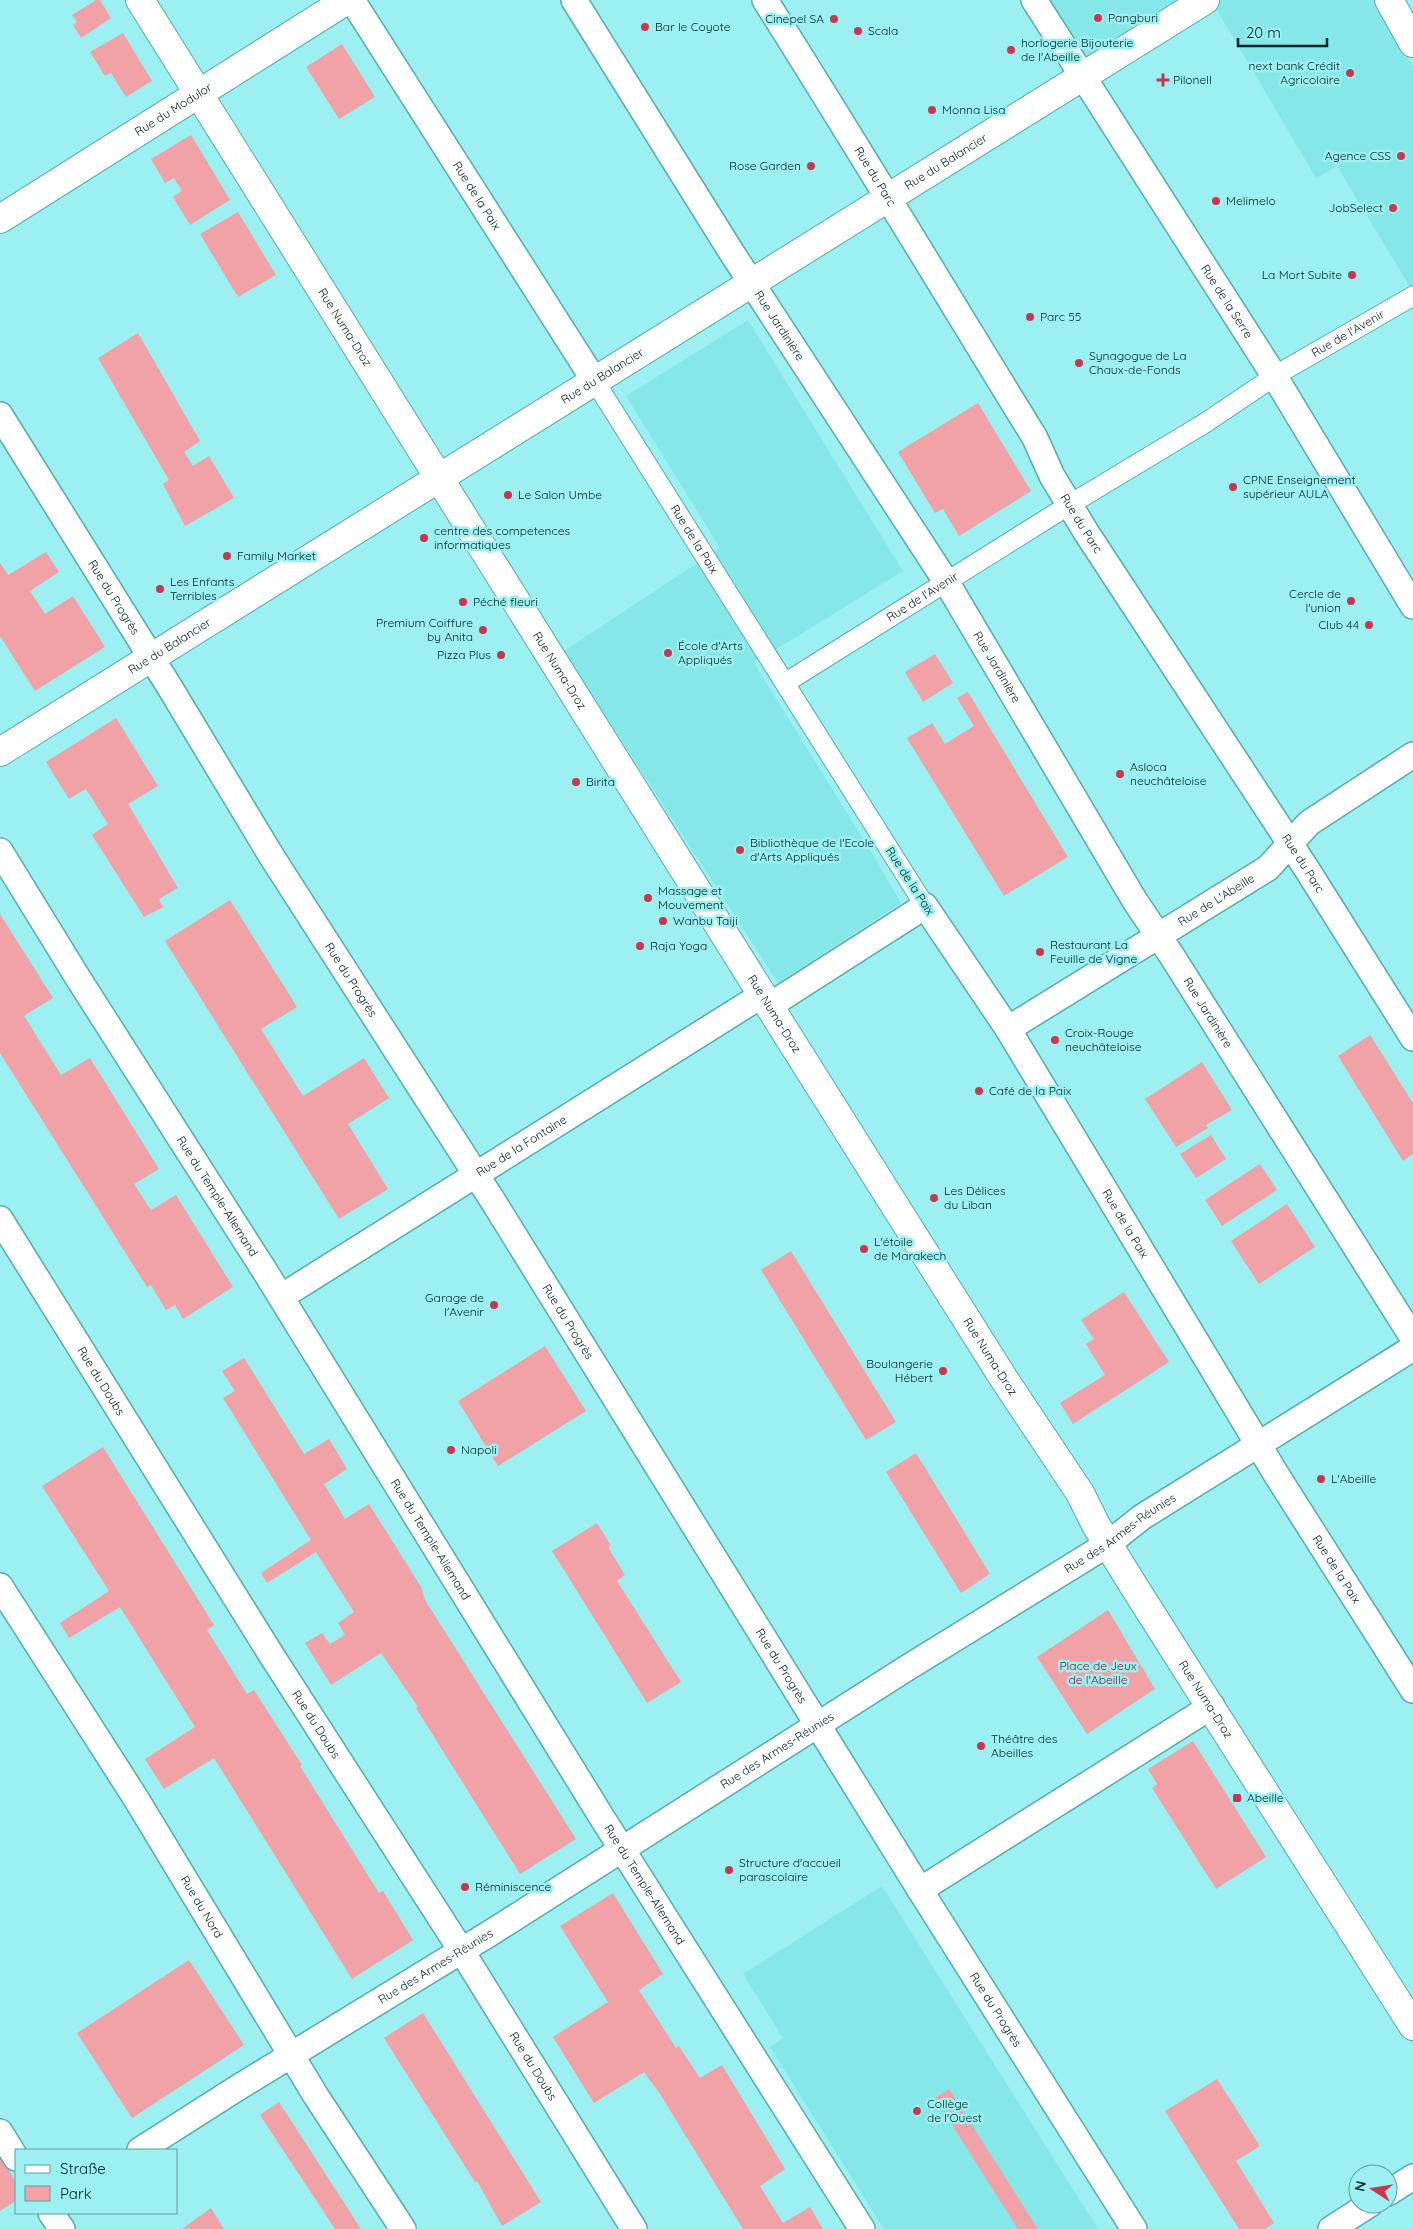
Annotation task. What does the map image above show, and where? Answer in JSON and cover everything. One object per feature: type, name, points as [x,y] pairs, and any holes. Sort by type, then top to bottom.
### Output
[{"type":"main road","name":"Rue Numa-Droz","points":[[140,0],[765,1000],[1004,1379],[1080,1493],[1108,1544],[1413,2026]]},
{"type":"main road","name":"Rue du Modulor","points":[[0,220],[347,0]]},
{"type":"main road","name":"Rue du Balancier","points":[[0,752],[594,380],[1083,78],[1205,0]]},
{"type":"main road","points":[[1389,0],[1413,43]]},
{"type":"street","name":"Rue de la Paix","points":[[352,0],[925,906],[1008,1029],[1259,1445],[1413,1690]]},
{"type":"street","name":"Rue Jardinière","points":[[574,0],[752,282],[947,583],[1125,884],[1413,1338]]},
{"type":"street","name":"Rue du Parc","points":[[765,0],[1035,438],[1052,476],[1082,525],[1413,1038]]},
{"type":"street","name":"Rue de la Serre","points":[[1034,0],[1274,377],[1413,606]]},
{"type":"street","name":"Rue de l'Avenir","points":[[1283,371],[1413,296]]},
{"type":"street","points":[[1079,499],[1205,423],[1266,382]]},
{"type":"street","name":"Rue du Progrès","points":[[0,415],[272,857],[475,1174],[920,1890],[1134,2229]]},
{"type":"street","name":"Rue de l'Avenir","points":[[785,683],[1061,510]]},
{"type":"street","name":"Rue de L'Abeille","points":[[1008,1029],[1158,934],[1268,868],[1309,823],[1413,755]]},
{"type":"street","name":"Rue du Temple-Allemand","points":[[0,851],[78,978],[281,1297],[622,1850],[862,2229]]},
{"type":"street","name":"Rue de la Fontaine","points":[[281,1297],[475,1174],[925,906]]},
{"type":"street","name":"Rue du Doubs","points":[[0,1219],[272,1656],[461,1950],[634,2229]]},
{"type":"street","name":"Rue des Armes-Réunies","points":[[142,2149],[290,2054],[622,1850],[1108,1544],[1142,1517],[1413,1348]]},
{"type":"street","name":"Rue du Nord","points":[[0,1586],[135,1797],[290,2054],[403,2229]]},
{"type":"street","points":[[920,1890],[1212,1706]]},
{"type":"street","points":[[0,2132],[15,2156]]},
{"type":"street","points":[[1398,2187],[1413,2177]]},
{"type":"street","points":[[52,2214],[62,2229]]},
{"type":"street","points":[[1330,2229],[1354,2214]]},
{"type":"shaded area","points":[[1047,0],[1178,0],[1083,59]]},
{"type":"shaded area","points":[[1211,0],[1377,0],[1413,67],[1413,292],[1337,166],[1316,178]]},
{"type":"shaded area","name":"École d'Arts Appliqués","points":[[748,320],[903,571],[754,663],[901,903],[778,983],[564,651],[720,548],[626,396]]},
{"type":"shaded area","name":"Collège de l'Ouest","points":[[882,1886],[1098,2229],[884,2229],[770,2047],[783,2038],[743,1974]]},
{"type":"green space","points":[[96,0],[100,0],[111,18],[81,38],[73,25],[77,22],[72,15]]},
{"type":"green space","points":[[123,33],[152,81],[126,97],[111,73],[105,76],[90,52]]},
{"type":"green space","points":[[342,44],[375,97],[339,119],[306,67]]},
{"type":"green space","points":[[191,135],[230,200],[190,225],[173,197],[182,191],[174,178],[165,183],[151,159]]},
{"type":"green space","points":[[238,212],[276,275],[238,297],[200,234]]},
{"type":"green space","points":[[138,333],[200,441],[184,452],[193,466],[209,456],[234,498],[185,526],[163,484],[169,480],[98,358]]},
{"type":"green space","points":[[978,403],[1031,491],[959,536],[943,509],[935,513],[898,452]]},
{"type":"green space","points":[[46,552],[59,572],[30,591],[45,614],[73,596],[105,647],[35,691],[0,636],[0,563],[8,575]]},
{"type":"green space","points":[[935,654],[953,683],[923,702],[905,672]]},
{"type":"green space","points":[[968,692],[1068,857],[1004,896],[907,738],[932,723],[945,744],[974,726],[957,698]]},
{"type":"green space","points":[[116,718],[158,786],[128,804],[178,888],[159,899],[163,907],[144,917],[92,835],[108,824],[86,789],[69,799],[46,762]]},
{"type":"green space","points":[[230,900],[297,1007],[261,1029],[303,1096],[364,1058],[389,1098],[348,1124],[388,1189],[339,1219],[165,941]]},
{"type":"green space","points":[[0,914],[53,998],[24,1016],[61,1075],[90,1058],[159,1169],[134,1184],[151,1210],[176,1195],[233,1287],[183,1319],[175,1305],[166,1310],[151,1285],[147,1287],[0,1053]]},
{"type":"green space","points":[[1370,1035],[1413,1103],[1413,1154],[1403,1161],[1338,1056]]},
{"type":"green space","points":[[1202,1062],[1232,1110],[1206,1125],[1208,1128],[1176,1147],[1145,1099]]},
{"type":"green space","points":[[1211,1135],[1226,1159],[1196,1178],[1180,1154]]},
{"type":"green space","points":[[1260,1164],[1277,1190],[1222,1226],[1205,1200]]},
{"type":"green space","points":[[1287,1204],[1315,1247],[1259,1284],[1231,1241]]},
{"type":"green space","points":[[791,1251],[896,1422],[866,1440],[761,1270]]},
{"type":"green space","points":[[1124,1292],[1169,1362],[1073,1424],[1060,1403],[1105,1375],[1086,1344],[1094,1339],[1081,1320]]},
{"type":"green space","points":[[545,1346],[586,1411],[498,1466],[458,1401]]},
{"type":"green space","points":[[244,1358],[304,1454],[329,1439],[347,1469],[324,1484],[345,1519],[369,1504],[421,1587],[425,1600],[576,1839],[520,1874],[416,1708],[418,1707],[381,1653],[331,1685],[305,1643],[322,1633],[330,1644],[345,1635],[338,1623],[354,1612],[316,1552],[267,1583],[261,1573],[311,1540],[223,1398],[235,1391],[222,1371]]},
{"type":"green space","points":[[103,1447],[214,1625],[207,1630],[247,1694],[254,1690],[302,1765],[300,1766],[379,1893],[383,1891],[413,1940],[352,1979],[214,1758],[164,1789],[145,1759],[195,1727],[120,1607],[69,1638],[60,1623],[109,1591],[42,1486]]},
{"type":"green space","points":[[916,1453],[990,1574],[961,1593],[886,1472]]},
{"type":"green space","points":[[597,1523],[610,1544],[609,1549],[625,1575],[617,1581],[681,1682],[647,1703],[552,1551]]},
{"type":"green space","name":"Place de Jeux de l'Abeille","points":[[1108,1610],[1155,1689],[1087,1734],[1037,1657]]},
{"type":"green space","points":[[1193,1741],[1266,1857],[1216,1889],[1152,1788],[1157,1784],[1148,1769]]},
{"type":"green space","points":[[613,1893],[663,1974],[639,1990],[676,2048],[679,2046],[700,2078],[722,2065],[785,2169],[760,2186],[783,2223],[810,2207],[823,2229],[743,2229],[660,2094],[644,2072],[594,2103],[553,2037],[608,2002],[560,1926]]},
{"type":"green space","points":[[189,1960],[244,2045],[132,2118],[77,2033]]},
{"type":"green space","points":[[423,2013],[541,2202],[502,2226],[477,2181],[475,2182],[384,2038]]},
{"type":"green space","points":[[1217,2079],[1260,2146],[1236,2161],[1274,2223],[1265,2229],[1239,2229],[1165,2111]]},
{"type":"green space","points":[[949,2089],[1038,2229],[1018,2229],[935,2098]]},
{"type":"green space","points":[[279,2102],[361,2229],[335,2229],[260,2115]]},
{"type":"green space","points":[[0,2156],[15,2180],[15,2202],[0,2211]]},
{"type":"green space","points":[[211,2208],[224,2229],[182,2229]]},
{"type":"place","name":"Pangburi","points":[[1098,18]]},
{"type":"place","name":"Cinepel SA","points":[[834,19]]},
{"type":"place","name":"Bar le Coyote","points":[[645,27]]},
{"type":"place","name":"Scala","points":[[858,31]]},
{"type":"place","name":"horlogerie Bijouterie de l'Abeille","points":[[1011,50]]},
{"type":"place","name":"next bank Crédit Agricolaire","points":[[1350,73]]},
{"type":"place","name":"Pilonell","points":[[1163,80]]},
{"type":"place","name":"Monna Lisa","points":[[932,110]]},
{"type":"place","name":"Agence CSS","points":[[1401,156]]},
{"type":"place","name":"Rose Garden","points":[[811,166]]},
{"type":"place","name":"Melimelo","points":[[1216,201]]},
{"type":"place","name":"JobSelect","points":[[1393,208]]},
{"type":"place","name":"La Mort Subite","points":[[1352,275]]},
{"type":"place","name":"Parc 55","points":[[1030,317]]},
{"type":"place","name":"Synagogue de La Chaux-de-Fonds","points":[[1079,363]]},
{"type":"place","name":"CPNE Enseignement supérieur AULA","points":[[1233,487]]},
{"type":"place","name":"Le Salon Umbe","points":[[508,495]]},
{"type":"place","name":"centre des competences informatiques","points":[[424,538]]},
{"type":"place","name":"Family Market","points":[[227,556]]},
{"type":"place","name":"Les Enfants Terribles","points":[[160,589]]},
{"type":"place","name":"Cercle de l'union","points":[[1351,601]]},
{"type":"place","name":"Péché fleuri","points":[[463,602]]},
{"type":"place","name":"Club 44","points":[[1369,625]]},
{"type":"place","name":"Premium Coiffure by Anita","points":[[483,630]]},
{"type":"place","name":"École d'Arts Appliqués","points":[[668,653]]},
{"type":"place","name":"Pizza Plus","points":[[501,655]]},
{"type":"place","name":"Asloca neuchâteloise","points":[[1120,774]]},
{"type":"place","name":"Birita","points":[[576,782]]},
{"type":"place","name":"Bibliothèque de l'Ecole d'Arts Appliqués","points":[[740,850]]},
{"type":"place","name":"Massage et Mouvement","points":[[648,898]]},
{"type":"place","name":"Wanbu Taiji","points":[[663,921]]},
{"type":"place","name":"Raja Yoga","points":[[640,946]]},
{"type":"place","name":"Restaurant La Feuille de Vigne","points":[[1040,952]]},
{"type":"place","name":"Croix-Rouge neuchâteloise","points":[[1055,1040]]},
{"type":"place","name":"Café de la Paix","points":[[979,1091]]},
{"type":"place","name":"Les Délices du Liban","points":[[934,1198]]},
{"type":"place","name":"L'étoile de Marakech","points":[[864,1249]]},
{"type":"place","name":"Garage de l'Avenir","points":[[494,1305]]},
{"type":"place","name":"Boulangerie Hébert","points":[[943,1371]]},
{"type":"place","name":"Napoli","points":[[451,1450]]},
{"type":"place","name":"L'Abeille","points":[[1321,1479]]},
{"type":"place","name":"Théâtre des Abeilles","points":[[981,1746]]},
{"type":"place","name":"Abeille","points":[[1237,1798]]},
{"type":"place","name":"Structure d'accueil parascolaire","points":[[729,1870]]},
{"type":"place","name":"Réminiscence","points":[[465,1887]]},
{"type":"place","name":"Collège de l'Ouest","points":[[917,2111]]}]
